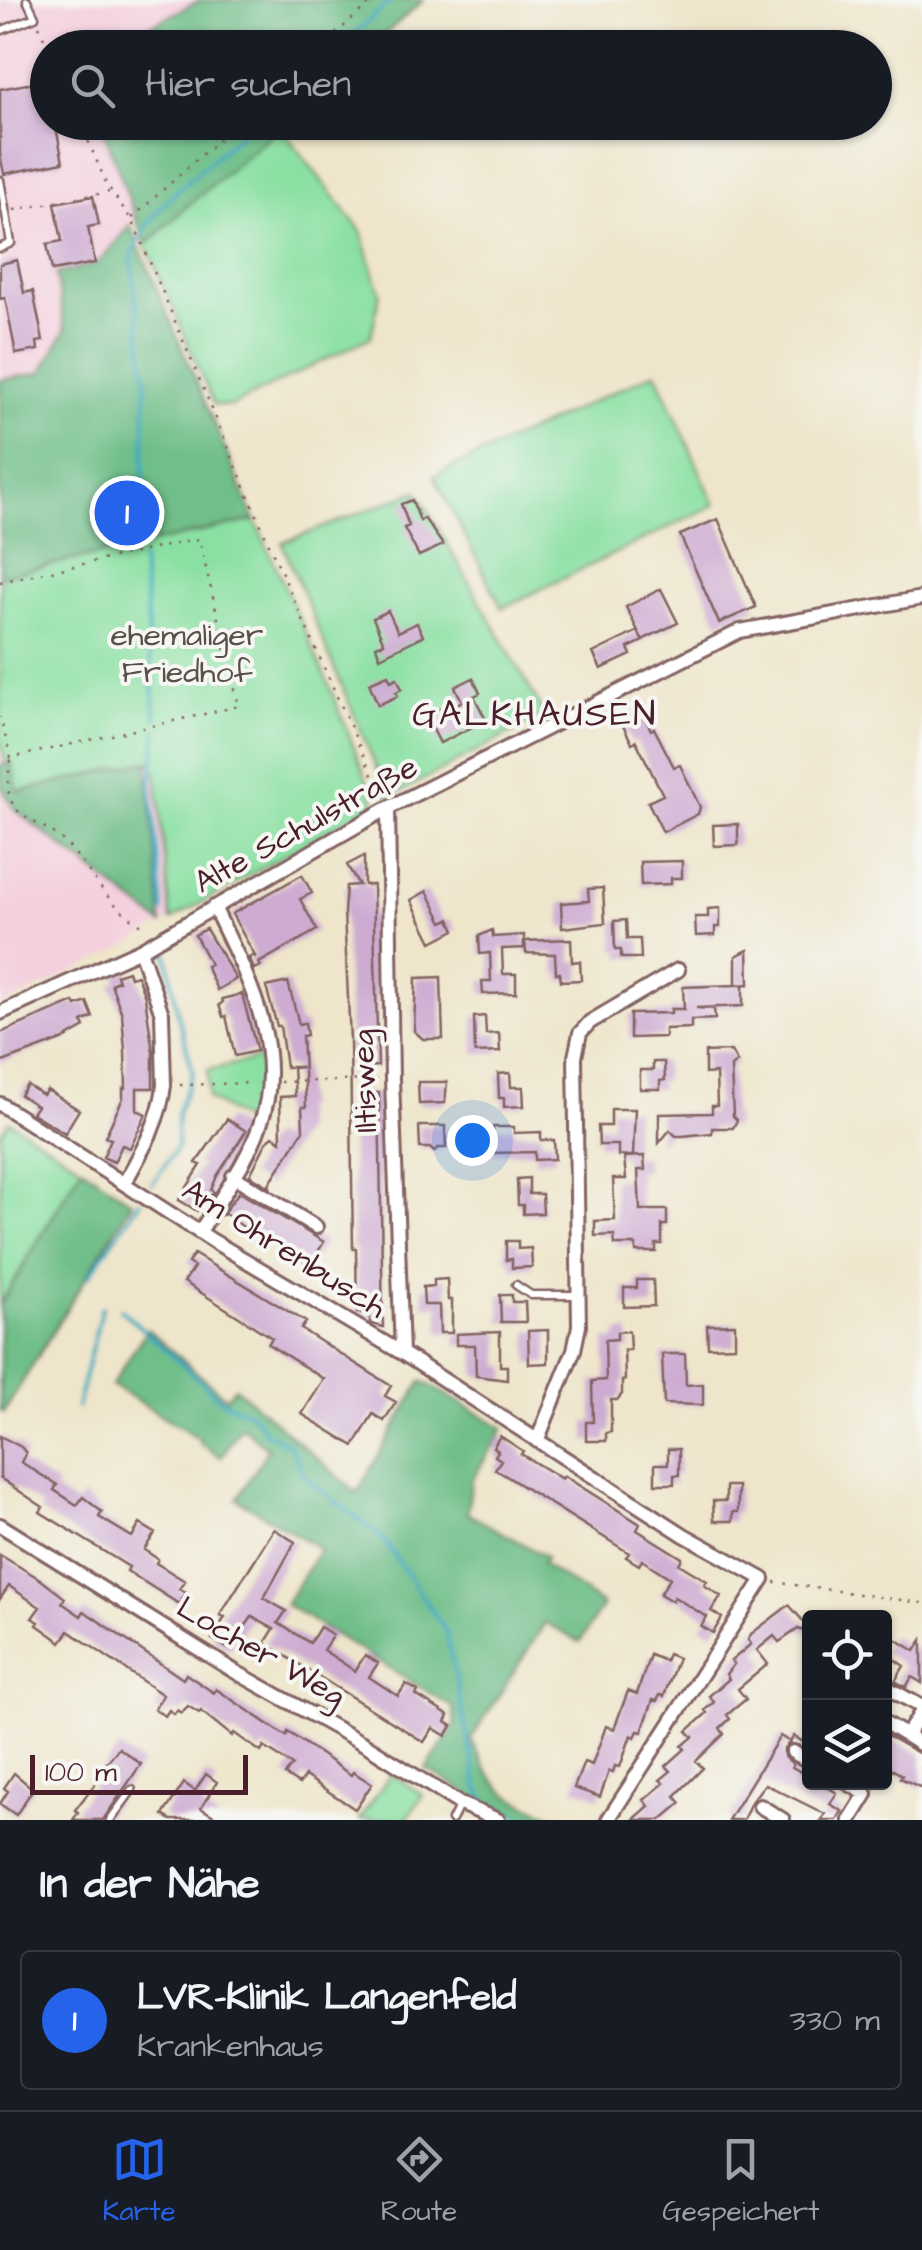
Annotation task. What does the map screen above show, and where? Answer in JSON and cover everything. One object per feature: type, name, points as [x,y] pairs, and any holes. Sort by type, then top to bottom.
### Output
[{"type":"street","name":"Alte Schulstraße","points":[[0,1013],[140,950],[388,808],[740,631],[922,598]]},
{"type":"street","name":"Iltisweg","points":[[388,808],[402,1354]]},
{"type":"street","points":[[200,1232],[260,1126],[270,1082],[266,1032],[252,986],[214,906]]},
{"type":"street","points":[[126,1182],[144,1147],[164,1085],[162,1014],[140,950]]},
{"type":"street","points":[[537,1442],[574,1350],[579,1326],[574,1057],[580,1034],[601,1012],[678,970]]},
{"type":"street","name":"Am Ohrenbusch","points":[[0,1104],[684,1534],[763,1578]]},
{"type":"street","points":[[234,1176],[316,1227]]},
{"type":"street","name":"Locher Weg","points":[[0,1525],[234,1671],[366,1745],[460,1804],[498,1820]]},
{"type":"street","points":[[608,1820],[763,1578]]},
{"type":"street","points":[[892,1691],[922,1709],[907,1735]]},
{"type":"street","points":[[892,1727],[922,1744]]},
{"type":"street","points":[[792,1752],[802,1758]]},
{"type":"street","points":[[850,1820],[866,1794],[859,1790]]},
{"type":"street","points":[[760,1806],[783,1820]]},
{"type":"lane","points":[[0,31],[35,17],[27,0]]},
{"type":"lane","points":[[0,180],[12,243],[0,248]]},
{"type":"lane","points":[[516,1285],[530,1295],[579,1295]]},
{"type":"lane","points":[[110,1820],[132,1790]]},
{"type":"lane","points":[[452,1820],[460,1804]]},
{"type":"path","points":[[340,30],[372,0]]},
{"type":"path","points":[[35,17],[40,30]]},
{"type":"path","points":[[88,140],[111,191],[143,244],[269,544],[388,808]]},
{"type":"path","points":[[131,219],[218,140]]},
{"type":"path","points":[[8,211],[111,191]]},
{"type":"path","points":[[0,582],[200,539],[239,706],[11,758]]},
{"type":"path","points":[[0,718],[11,758],[6,780],[14,807],[58,837],[104,896],[146,927]]},
{"type":"path","points":[[164,1085],[392,1079]]},
{"type":"path","points":[[763,1578],[922,1604]]},
{"type":"shaded area","points":[[0,0],[378,0],[344,30],[30,30],[30,140],[224,140],[131,224],[376,803],[118,950],[1,1006]]},
{"type":"green space","points":[[201,0],[424,0],[390,30],[142,30]]},
{"type":"green space","points":[[108,140],[265,140],[187,206],[146,245]]},
{"type":"green space","points":[[265,140],[290,140],[361,231],[380,293],[371,337],[231,406],[214,405],[146,245]]},
{"type":"green space","points":[[130,225],[255,520],[0,576],[0,380],[41,373],[65,331],[56,274],[97,264]]},
{"type":"green space","points":[[656,372],[715,505],[502,608],[434,476]]},
{"type":"green space","points":[[417,491],[545,715],[389,798],[282,543]]},
{"type":"green space","name":"ehemaliger Friedhof","points":[[255,520],[329,685],[376,803],[171,920],[156,772],[149,762],[17,792],[12,763],[6,764],[0,741],[0,576]]},
{"type":"green space","points":[[148,761],[162,924],[14,809],[0,784],[0,765],[11,763],[18,792]]},
{"type":"green space","points":[[261,1058],[261,1094],[252,1126],[208,1098],[208,1070]]},
{"type":"green space","points":[[9,1121],[82,1167],[0,1305],[0,1134]]},
{"type":"green space","points":[[82,1167],[132,1202],[4,1412],[0,1410],[0,1305]]},
{"type":"green space","points":[[147,1329],[226,1398],[235,1387],[357,1493],[422,1381],[504,1428],[472,1480],[467,1513],[546,1557],[542,1564],[603,1605],[580,1642],[545,1623],[471,1739],[489,1773],[506,1792],[564,1820],[525,1820],[481,1801],[426,1769],[455,1725],[453,1707],[285,1604],[320,1549],[237,1499],[268,1449],[241,1426],[221,1457],[199,1443],[200,1439],[112,1385]]},
{"type":"green space","points":[[391,1774],[423,1795],[406,1820],[359,1820]]},
{"type":"building","points":[[30,83],[30,140],[59,140],[63,162],[4,174],[0,154],[0,89]]},
{"type":"building","points":[[93,196],[99,225],[88,227],[95,263],[52,271],[47,244],[62,241],[55,203]]},
{"type":"building","points":[[17,260],[24,293],[33,291],[43,341],[37,342],[38,350],[16,354],[5,298],[0,299],[0,264]]},
{"type":"building","points":[[412,500],[420,521],[424,518],[443,545],[419,556],[404,528],[409,526],[401,504]]},
{"type":"building","points":[[718,519],[756,607],[719,623],[680,535]]},
{"type":"building","points":[[661,589],[678,623],[628,648],[631,655],[601,669],[593,653],[638,631],[626,607]]},
{"type":"building","points":[[388,611],[398,632],[417,623],[423,636],[380,657],[376,646],[384,643],[373,618]]},
{"type":"building","points":[[388,675],[391,681],[397,678],[402,689],[396,692],[398,696],[378,705],[369,683]]},
{"type":"building","points":[[473,678],[480,693],[474,696],[486,720],[440,743],[426,716],[440,709],[442,713],[462,701],[455,687]]},
{"type":"building","points":[[641,710],[674,767],[680,765],[700,807],[698,814],[663,832],[648,802],[663,795],[636,741],[632,743],[620,720]]},
{"type":"building","points":[[738,824],[738,845],[714,846],[713,825]]},
{"type":"building","points":[[364,856],[364,885],[373,885],[378,1066],[362,1067],[362,1093],[379,1093],[383,1327],[370,1323],[370,1313],[357,1313],[353,1249],[344,912],[346,886],[359,885],[347,865]]},
{"type":"building","points":[[682,861],[682,878],[671,878],[671,884],[641,885],[640,862]]},
{"type":"building","points":[[302,875],[312,893],[300,899],[317,930],[254,969],[249,958],[256,958],[232,914]]},
{"type":"building","points":[[603,888],[605,923],[562,928],[561,903],[589,901],[588,889]]},
{"type":"building","points":[[427,891],[443,922],[450,919],[455,930],[432,942],[411,900]]},
{"type":"building","points":[[720,908],[720,927],[715,927],[715,935],[696,936],[695,917],[708,917],[708,909]]},
{"type":"building","points":[[626,920],[627,939],[640,939],[641,958],[621,958],[621,950],[615,950],[614,921]]},
{"type":"building","points":[[206,929],[236,979],[217,990],[206,966],[210,964],[195,935]]},
{"type":"building","points":[[492,930],[493,937],[524,935],[524,948],[502,949],[503,974],[516,974],[516,993],[483,994],[482,981],[491,981],[490,953],[480,954],[479,936]]},
{"type":"building","points":[[571,939],[572,962],[580,961],[581,980],[561,981],[560,973],[556,973],[555,954],[526,953],[525,941]]},
{"type":"building","points":[[748,950],[749,984],[737,985],[743,985],[743,1006],[696,1008],[714,1009],[715,1019],[691,1020],[691,1028],[665,1029],[665,1037],[630,1038],[630,1014],[684,1009],[683,987],[736,985],[736,956]]},
{"type":"building","points":[[128,971],[130,977],[137,975],[145,997],[153,1052],[153,1088],[137,1088],[137,1110],[146,1114],[130,1148],[122,1145],[114,1162],[103,1157],[111,1139],[105,1137],[126,1088],[122,1014],[111,984],[118,981],[116,975]]},
{"type":"building","points":[[441,977],[443,1039],[423,1039],[414,1031],[416,978]]},
{"type":"building","points":[[288,982],[299,1024],[305,1023],[307,1035],[302,1036],[306,1107],[302,1107],[303,1131],[270,1187],[250,1175],[267,1141],[273,1136],[281,1141],[280,1097],[295,1096],[293,1068],[302,1067],[286,1067],[280,1026],[266,987]]},
{"type":"building","points":[[242,994],[257,1051],[235,1056],[226,1016],[223,1017],[219,1005],[222,999]]},
{"type":"building","points":[[74,1002],[76,1006],[87,1002],[93,1017],[82,1022],[85,1027],[62,1040],[0,1063],[0,1033]]},
{"type":"building","points":[[485,1016],[486,1034],[499,1033],[500,1052],[475,1053],[474,1017]]},
{"type":"building","points":[[731,1051],[737,1062],[731,1067],[733,1116],[737,1120],[733,1128],[712,1128],[712,1133],[682,1136],[670,1130],[659,1143],[659,1114],[712,1113],[712,1106],[717,1106],[716,1073],[705,1074],[705,1052]]},
{"type":"building","points":[[653,1062],[664,1062],[665,1080],[660,1081],[660,1089],[640,1089],[640,1070],[653,1070]]},
{"type":"building","points":[[510,1073],[511,1087],[523,1087],[524,1106],[504,1107],[504,1098],[499,1098],[498,1074]]},
{"type":"building","points":[[418,1082],[447,1082],[445,1103],[419,1104]]},
{"type":"building","points":[[27,1085],[43,1095],[47,1090],[79,1110],[65,1133],[32,1113],[37,1106],[20,1095]]},
{"type":"building","points":[[611,1109],[635,1109],[633,1156],[618,1156],[618,1145],[599,1145],[598,1126],[611,1126]]},
{"type":"building","points":[[227,1119],[246,1131],[217,1176],[211,1190],[214,1192],[197,1211],[179,1200],[201,1165],[196,1163]]},
{"type":"building","points":[[419,1126],[445,1126],[446,1148],[434,1152],[420,1148]]},
{"type":"building","points":[[493,1127],[514,1127],[514,1133],[541,1132],[541,1140],[554,1140],[555,1159],[535,1160],[535,1152],[493,1153]]},
{"type":"building","points":[[644,1156],[645,1170],[638,1170],[640,1210],[667,1210],[667,1225],[662,1225],[662,1244],[656,1244],[656,1252],[636,1252],[636,1245],[615,1245],[614,1235],[595,1236],[595,1221],[615,1220],[613,1179],[626,1179],[624,1157]]},
{"type":"building","points":[[529,1178],[529,1194],[542,1194],[543,1213],[523,1214],[523,1205],[518,1205],[517,1179]]},
{"type":"building","points":[[239,1192],[324,1242],[310,1265],[222,1215]]},
{"type":"building","points":[[506,1241],[518,1241],[518,1249],[531,1248],[532,1267],[512,1268],[512,1259],[506,1260]]},
{"type":"building","points":[[194,1254],[306,1322],[301,1329],[391,1386],[385,1396],[396,1402],[384,1421],[373,1414],[354,1446],[302,1414],[324,1379],[268,1344],[272,1338],[184,1282],[194,1267],[188,1263]]},
{"type":"building","points":[[447,1279],[448,1300],[452,1300],[452,1333],[440,1333],[439,1305],[424,1305],[423,1287],[434,1286],[434,1280]]},
{"type":"building","points":[[637,1280],[653,1280],[654,1306],[624,1307],[624,1288],[637,1288]]},
{"type":"building","points":[[500,1295],[512,1295],[512,1302],[525,1302],[526,1322],[501,1322]]},
{"type":"building","points":[[735,1324],[735,1346],[708,1347],[707,1325]]},
{"type":"building","points":[[548,1330],[548,1363],[529,1364],[528,1331]]},
{"type":"building","points":[[629,1331],[630,1350],[624,1350],[622,1394],[611,1400],[611,1432],[606,1433],[606,1441],[586,1441],[586,1422],[593,1422],[592,1381],[606,1380],[605,1340],[617,1339],[617,1332]]},
{"type":"building","points":[[500,1332],[500,1366],[507,1366],[507,1380],[476,1376],[475,1345],[456,1345],[456,1334]]},
{"type":"building","points":[[662,1354],[685,1354],[686,1385],[703,1384],[703,1405],[664,1404]]},
{"type":"building","points":[[0,1436],[21,1447],[26,1453],[21,1462],[57,1485],[54,1490],[77,1505],[83,1497],[102,1512],[99,1517],[132,1537],[140,1524],[155,1533],[144,1550],[158,1559],[156,1563],[185,1581],[179,1589],[186,1593],[179,1604],[127,1571],[129,1567],[40,1512],[43,1507],[0,1478]]},
{"type":"building","points":[[500,1436],[523,1451],[521,1454],[640,1524],[637,1530],[682,1558],[679,1564],[707,1581],[704,1585],[721,1596],[711,1611],[722,1618],[713,1633],[701,1626],[707,1617],[674,1597],[672,1601],[660,1594],[670,1578],[642,1560],[639,1565],[626,1557],[629,1553],[495,1469],[501,1460],[495,1456],[498,1451],[493,1447]]},
{"type":"building","points":[[668,1449],[679,1449],[679,1475],[674,1475],[674,1484],[655,1484],[655,1464],[668,1464]]},
{"type":"building","points":[[726,1486],[738,1486],[738,1512],[733,1512],[733,1521],[714,1521],[713,1501],[726,1501]]},
{"type":"building","points":[[274,1529],[295,1542],[264,1598],[286,1611],[278,1623],[310,1643],[320,1627],[333,1635],[323,1650],[355,1671],[365,1655],[378,1663],[369,1677],[398,1696],[406,1684],[418,1691],[416,1695],[449,1716],[446,1722],[452,1726],[446,1736],[433,1728],[424,1742],[265,1643],[274,1629],[252,1617],[229,1649],[212,1639],[225,1617],[220,1615]]},
{"type":"building","points":[[0,1555],[40,1579],[65,1598],[62,1603],[81,1616],[84,1611],[183,1679],[186,1674],[214,1693],[216,1689],[286,1736],[288,1732],[351,1775],[353,1772],[372,1784],[355,1809],[305,1776],[299,1784],[285,1775],[292,1765],[264,1747],[261,1752],[234,1733],[232,1736],[201,1711],[188,1706],[181,1713],[169,1710],[165,1716],[154,1709],[163,1695],[69,1631],[61,1642],[37,1625],[39,1622],[32,1618],[40,1607],[9,1586],[0,1599]]},
{"type":"building","points":[[789,1605],[802,1620],[802,1630],[779,1642],[774,1636],[757,1650],[768,1664],[738,1689],[746,1699],[727,1715],[730,1719],[720,1728],[724,1734],[696,1761],[703,1768],[675,1796],[681,1803],[661,1820],[633,1820],[649,1806],[644,1800],[664,1783],[660,1780],[671,1771],[666,1766],[693,1737],[687,1731],[707,1713],[705,1710],[714,1702],[709,1696],[729,1679],[726,1674],[734,1664],[731,1661],[751,1644],[751,1634]]},
{"type":"building","points":[[892,1637],[915,1651],[922,1640],[922,1683],[912,1677],[906,1687],[895,1681],[904,1666],[892,1658]]},
{"type":"building","points":[[668,1654],[678,1658],[664,1696],[653,1700],[642,1732],[631,1735],[620,1767],[609,1771],[600,1797],[574,1788],[584,1762],[592,1765],[606,1726],[614,1729],[628,1691],[637,1694],[650,1655],[665,1661]]},
{"type":"building","points":[[780,1736],[790,1742],[794,1736],[802,1741],[802,1746],[789,1743],[784,1756],[802,1773],[802,1790],[832,1790],[837,1793],[830,1804],[842,1811],[837,1820],[821,1820],[825,1814],[765,1784],[743,1820],[728,1820]]},
{"type":"building","points":[[892,1738],[922,1755],[922,1788],[900,1778],[902,1775],[892,1769]]},
{"type":"building","points":[[119,1748],[141,1764],[103,1820],[73,1820],[78,1812],[75,1810],[98,1780],[95,1777]]},
{"type":"building","points":[[14,1773],[33,1789],[16,1815],[0,1804]]},
{"type":"building","points":[[206,1774],[217,1782],[201,1808],[220,1820],[171,1820],[163,1815],[184,1783],[195,1791]]},
{"type":"waterway","points":[[358,30],[392,0]]},
{"type":"waterway","points":[[142,544],[146,377],[131,257],[147,225],[169,198],[234,140]]},
{"type":"waterway","points":[[142,560],[156,719]]},
{"type":"waterway","points":[[157,731],[151,784],[163,911]]},
{"type":"waterway","points":[[152,1184],[177,1147],[177,1114],[193,1072],[165,943]]},
{"type":"waterway","points":[[89,1276],[140,1201]]},
{"type":"waterway","points":[[77,1407],[102,1307]]},
{"type":"waterway","points":[[120,1309],[224,1402],[253,1415],[265,1432],[290,1445],[305,1477],[383,1539],[446,1631],[478,1788],[487,1804],[527,1820]]},
{"type":"place","name":"LVR-Klinik Langenfeld","points":[[127,513]]},
{"type":"district","name":"GALKHAUSEN","points":[[535,714]]}]
